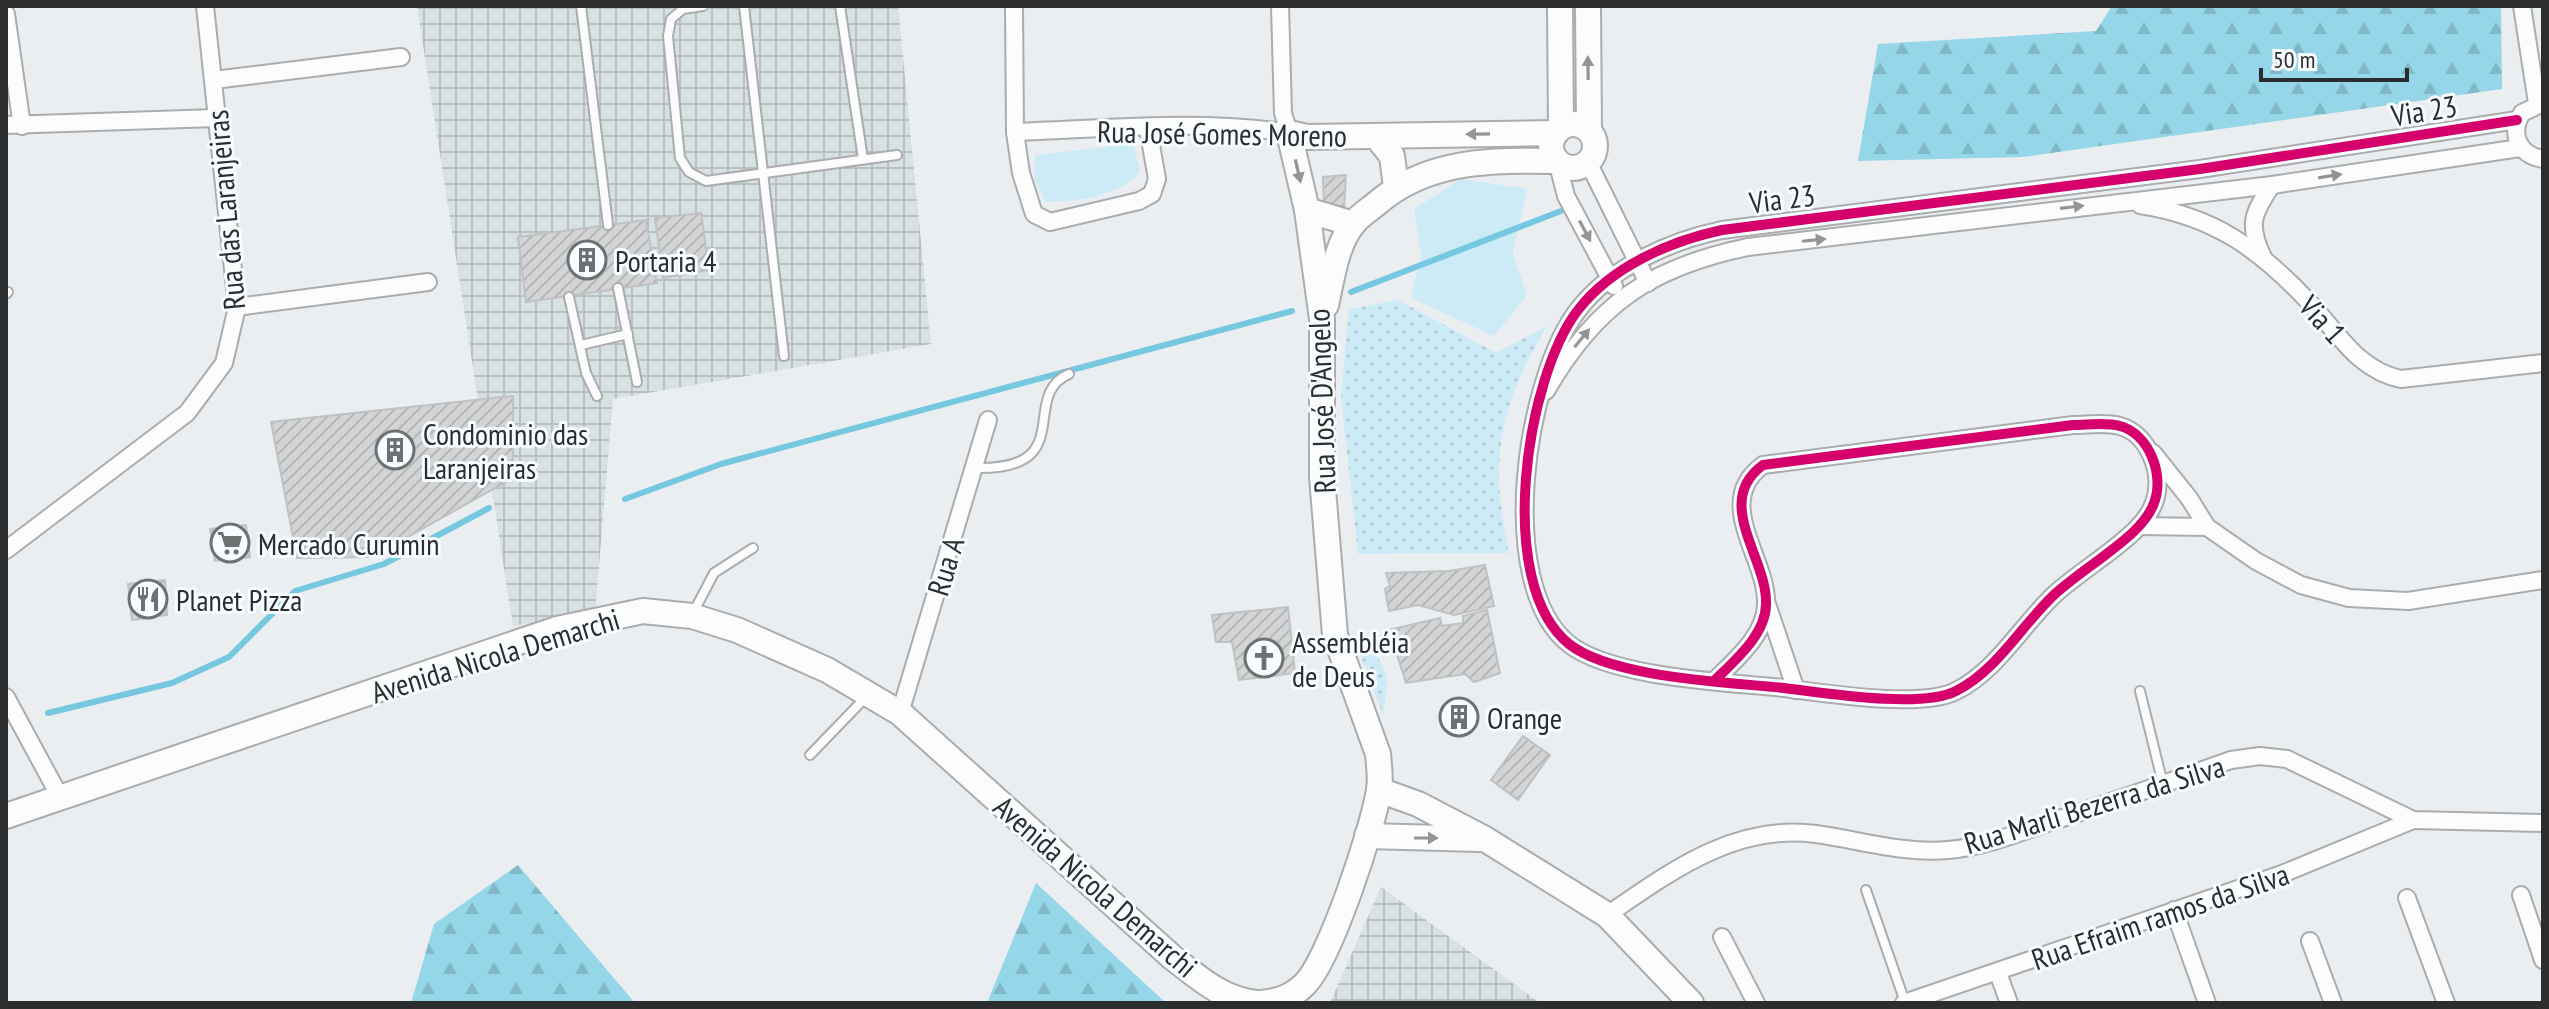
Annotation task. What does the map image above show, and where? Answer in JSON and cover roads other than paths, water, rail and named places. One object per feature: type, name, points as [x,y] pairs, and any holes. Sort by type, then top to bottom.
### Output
[{"type":"street","name":"Rua das Laranjeiras","points":[[6,550],[187,413],[224,363],[237,307],[205,6]]},
{"type":"street","points":[[1014,6],[1015,132],[1021,173],[1034,214],[1050,222],[1139,201],[1152,194],[1157,179],[1148,128]]},
{"type":"street","name":"Rua José D'Angelo","points":[[1280,6],[1283,113],[1307,210],[1322,319],[1322,477],[1335,635],[1378,754],[1379,790]]},
{"type":"street","points":[[1560,6],[1558,130],[1551,147],[1566,196],[1621,299]]},
{"type":"street","points":[[1322,319],[1338,258],[1353,224],[1396,187],[1461,164],[1496,160],[1557,161],[1576,168],[1588,162],[1595,150],[1589,130],[1588,6]]},
{"type":"street","points":[[2522,6],[2540,103],[2517,120],[2516,138],[2520,148],[2533,157],[2543,159]]},
{"type":"street","points":[[6,14],[14,126],[216,118]]},
{"type":"street","points":[[214,80],[401,57]]},
{"type":"street","name":"Via 23","points":[[2152,452],[2155,502],[2139,526],[2057,592],[1981,675],[1954,692],[1915,698],[1714,681],[1629,669],[1587,656],[1568,643],[1553,627],[1539,596],[1525,523],[1525,466],[1546,369],[1557,341],[1579,308],[1610,279],[1667,247],[1722,230],[2299,154],[2517,120]]},
{"type":"street","points":[[1558,130],[1575,124],[1589,130]]},
{"type":"street","name":"Rua José Gomes Moreno","points":[[1015,132],[1258,128],[1307,137],[1558,130]]},
{"type":"street","points":[[1376,136],[1392,156],[1396,187]]},
{"type":"street","name":"Via 23","points":[[1539,403],[1586,332],[1621,299],[1697,257],[1748,247],[2272,185],[2520,148]]},
{"type":"street","points":[[2204,221],[2209,192],[2221,174],[2291,162],[2299,154]]},
{"type":"street","points":[[1588,162],[1648,283]]},
{"type":"street","points":[[2264,258],[2254,239],[2253,227],[2259,205],[2272,185]]},
{"type":"street","name":"Via 1","points":[[2117,202],[2180,211],[2204,221],[2264,258],[2309,301],[2360,359],[2381,375],[2401,379],[2543,363]]},
{"type":"street","points":[[1307,210],[1353,224]]},
{"type":"street","points":[[237,307],[428,282]]},
{"type":"street","name":"Rua A","points":[[900,713],[988,420]]},
{"type":"street","points":[[1796,690],[1743,519],[1745,484],[1763,465],[2073,425],[2120,426],[2136,434],[2152,452],[2189,498],[2207,527],[2256,561],[2301,585],[2349,598],[2408,601],[2543,580]]},
{"type":"street","points":[[2139,526],[2207,527]]},
{"type":"street","points":[[1714,681],[1746,648],[1761,624],[1767,604]]},
{"type":"street","name":"Avenida Nicola Demarchi","points":[[6,816],[557,629],[643,611],[692,616],[737,630],[814,664],[900,713],[1173,958],[1217,991],[1240,1002],[1259,1003],[1282,1000],[1294,993],[1321,964],[1367,836],[1379,790]]},
{"type":"street","points":[[6,697],[60,797]]},
{"type":"street","name":"Rua Marli Bezerra da Silva","points":[[1607,915],[1699,856],[1739,839],[1774,832],[1810,834],[1908,850],[1950,850],[2004,838],[2231,760],[2260,756],[2287,759],[2413,820],[2543,823]]},
{"type":"street","points":[[1379,790],[1418,804],[1485,839],[1607,915],[1691,1003]]},
{"type":"street","name":"Rua Efraim ramos da Silva","points":[[1905,1003],[2282,874],[2413,820]]},
{"type":"street","points":[[1367,836],[1485,839]]},
{"type":"street","points":[[2521,895],[2543,960]]},
{"type":"street","points":[[2407,898],[2446,1003]]},
{"type":"street","points":[[2174,910],[2207,1003]]},
{"type":"street","points":[[1722,937],[1756,1003]]},
{"type":"street","points":[[2310,941],[2333,1003]]},
{"type":"street","points":[[1998,973],[2009,1003]]},
{"type":"lane","points":[[581,6],[608,225]]},
{"type":"lane","points":[[703,6],[683,9],[671,19],[669,27],[680,158],[689,172],[706,181],[897,155]]},
{"type":"lane","points":[[744,6],[784,356]]},
{"type":"lane","points":[[840,6],[863,159]]},
{"type":"lane","points":[[618,288],[637,382]]},
{"type":"lane","points":[[569,297],[586,373],[597,396]]},
{"type":"lane","points":[[581,345],[628,334]]},
{"type":"lane","points":[[974,468],[1000,469],[1016,464],[1033,453],[1043,435],[1048,392],[1058,379],[1069,374]]},
{"type":"lane","points":[[692,616],[714,573],[753,548]]},
{"type":"lane","points":[[2140,691],[2163,784]]},
{"type":"lane","points":[[810,755],[869,694]]},
{"type":"lane","points":[[1866,890],[1905,1003]]},
{"type":"waterway","points":[[1351,292],[1561,211]]},
{"type":"waterway","points":[[625,499],[721,464],[1292,311]]},
{"type":"waterway","points":[[48,713],[172,683],[229,657],[295,591],[384,564],[489,508]]},
{"type":"place","name":"Portaria 4","points":[[587,260]]},
{"type":"place","name":"Condominio das Laranjeiras","points":[[395,450]]},
{"type":"place","name":"Mercado Curumin","points":[[230,543]]},
{"type":"place","name":"Planet Pizza","points":[[148,599]]},
{"type":"place","name":"Assembléia de Deus","points":[[1264,658]]},
{"type":"place","name":"Orange","points":[[1459,717]]}]
